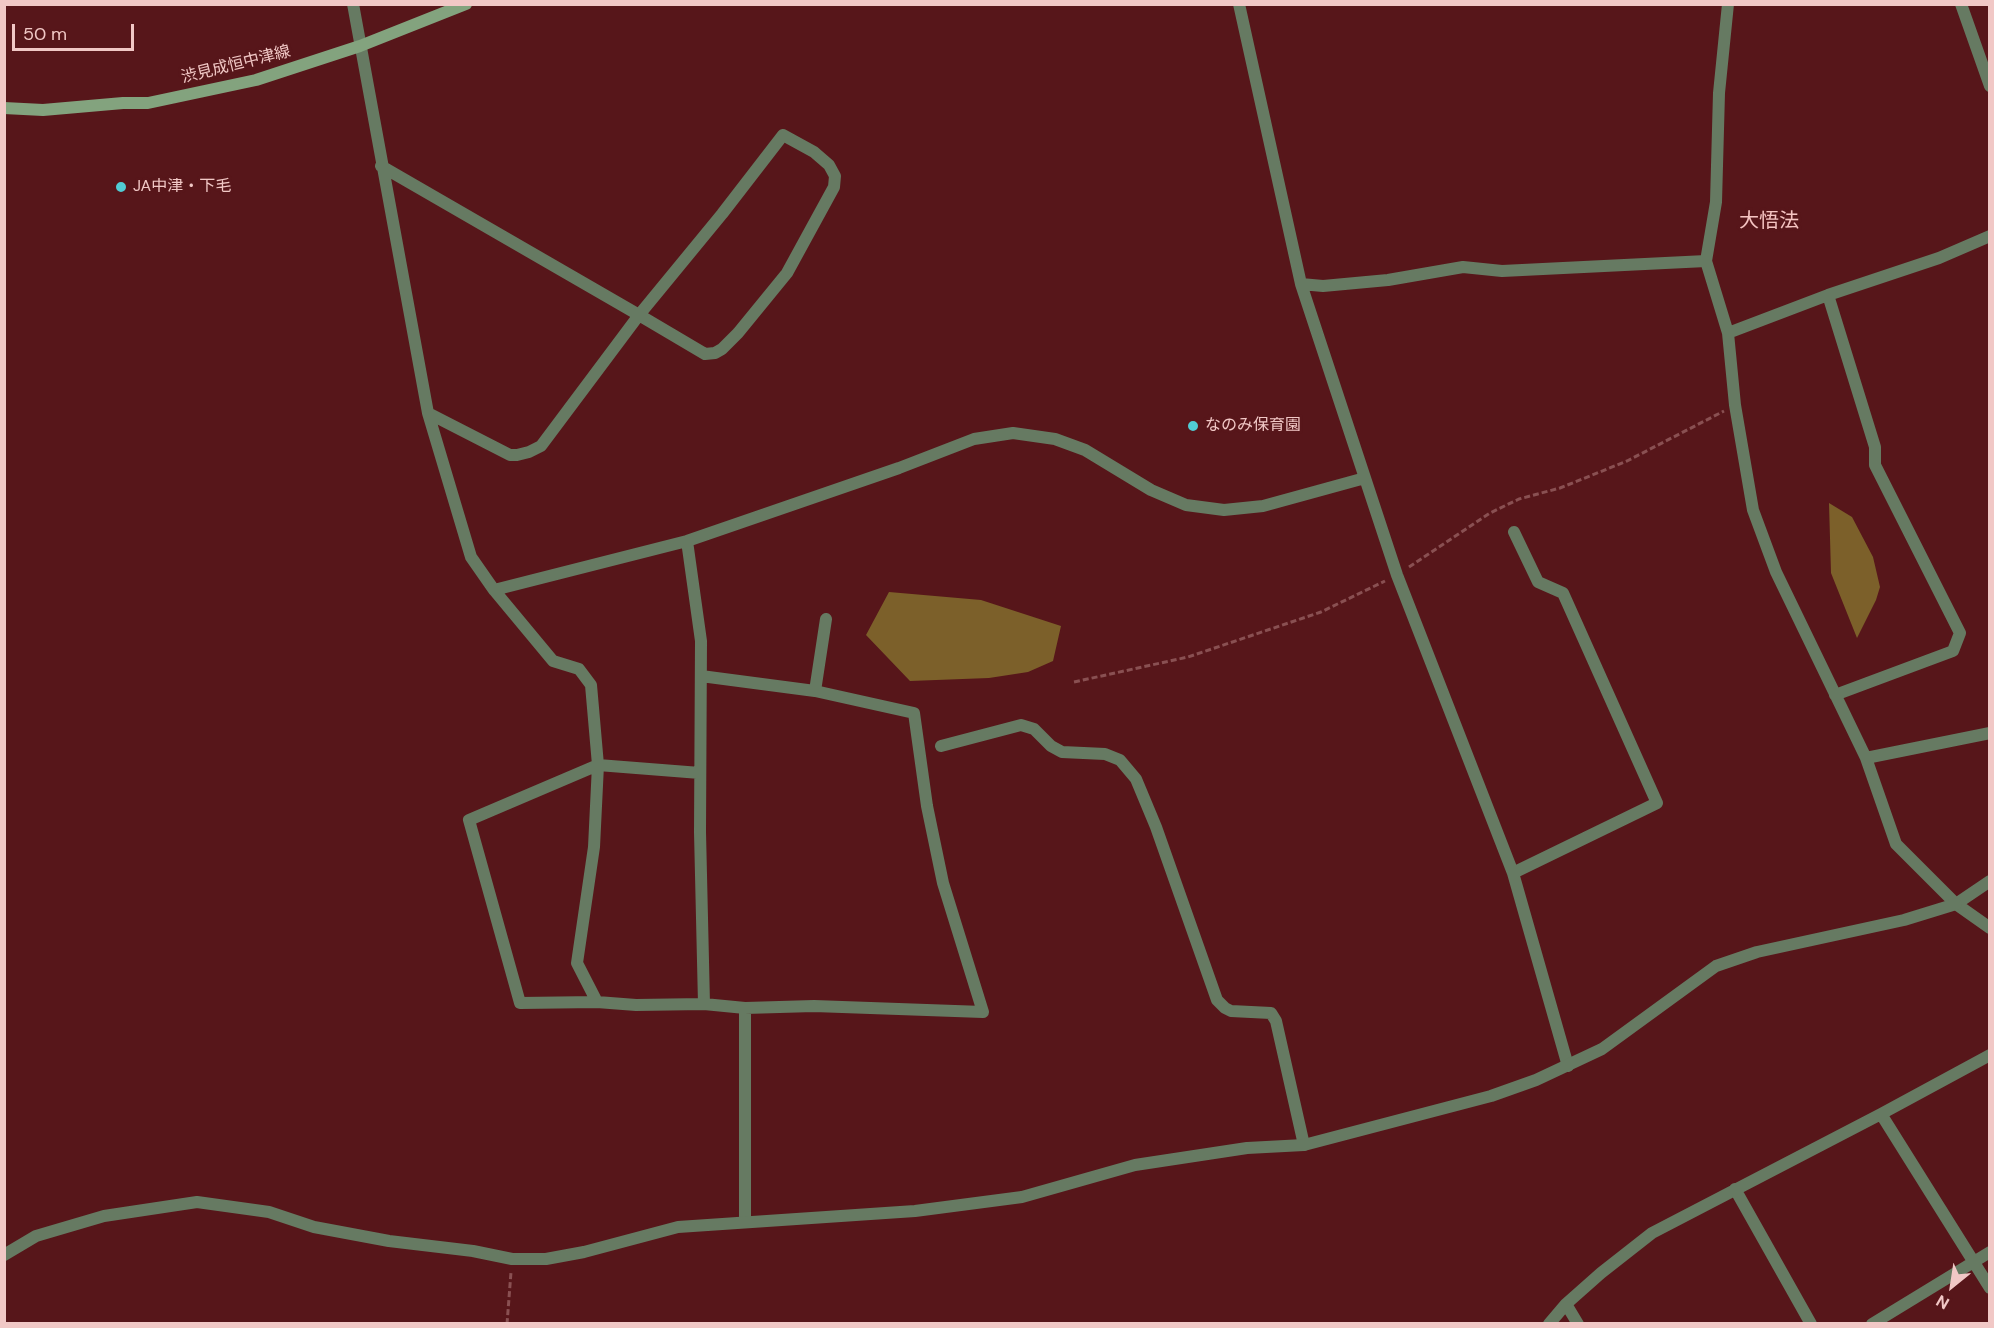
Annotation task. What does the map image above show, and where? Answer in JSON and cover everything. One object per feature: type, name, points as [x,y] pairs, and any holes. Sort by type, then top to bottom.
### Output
[{"type":"main road","name":"渋見成恒中津線","points":[[4,108],[43,110],[148,103],[256,80],[360,46],[466,4]]},
{"type":"street","points":[[352,4],[428,413],[471,557],[494,590],[553,661],[579,669],[591,685],[598,765],[594,847],[577,963],[597,1002]]},
{"type":"street","points":[[1239,4],[1300,284],[1397,575],[1513,873],[1568,1066]]},
{"type":"street","points":[[1728,4],[1719,93],[1716,202],[1706,261],[1728,333],[1735,405],[1753,510],[1776,572],[1866,758],[1896,844],[1956,904],[1989,928]]},
{"type":"street","points":[[1961,4],[1989,86]]},
{"type":"street","points":[[381,166],[639,315],[705,354],[715,353],[722,349],[787,273],[834,187],[836,177],[829,165],[814,153],[783,135],[639,315],[541,446],[529,452],[510,454],[428,413]]},
{"type":"street","points":[[1728,333],[1940,258],[1989,236]]},
{"type":"street","points":[[1300,284],[1323,286],[1388,280],[1463,267],[1502,271],[1706,261]]},
{"type":"street","points":[[1828,296],[1875,447],[1875,465],[1960,633],[1953,651],[1835,695]]},
{"type":"street","points":[[494,590],[687,541],[899,468],[975,439],[1013,433],[1055,439],[1085,450],[1151,490],[1186,505],[1224,510],[1263,506],[1365,478]]},
{"type":"street","points":[[1513,873],[1657,803],[1563,592],[1538,582],[1514,532]]},
{"type":"street","points":[[687,541],[701,641],[700,772],[704,1004]]},
{"type":"street","points":[[815,691],[826,619]]},
{"type":"street","points":[[700,772],[598,765],[469,820],[520,1003],[704,1004],[745,1008],[813,1006],[983,1012],[943,883],[927,806],[914,713],[815,691],[701,676]]},
{"type":"street","points":[[941,746],[1021,726],[1034,729],[1051,746],[1062,752],[1106,754],[1120,760],[1136,778],[1156,826],[1217,1000],[1231,1011],[1271,1013],[1276,1020],[1304,1144]]},
{"type":"street","points":[[1866,758],[1989,734]]},
{"type":"street","points":[[4,1255],[36,1236],[104,1216],[197,1202],[269,1212],[314,1227],[389,1241],[473,1251],[512,1259],[546,1259],[584,1252],[678,1227],[915,1211],[1022,1197],[1135,1165],[1237,1149],[1304,1144],[1491,1096],[1536,1080],[1602,1049],[1716,966],[1757,952],[1904,920],[1956,904],[1989,881]]},
{"type":"street","points":[[745,1008],[745,1221]]},
{"type":"street","points":[[1550,1323],[1566,1304],[1601,1273],[1653,1233],[1989,1055]]},
{"type":"street","points":[[1881,1114],[1989,1288]]},
{"type":"street","points":[[1735,1189],[1810,1323]]},
{"type":"street","points":[[1872,1323],[1989,1252]]},
{"type":"street","points":[[1566,1304],[1578,1323]]},
{"type":"path","points":[[1074,682],[1188,657],[1321,612],[1397,575],[1490,513],[1519,499],[1560,488],[1627,461],[1735,405]]},
{"type":"path","points":[[507,1323],[512,1259]]},
{"type":"shaded area","points":[[1829,503],[1852,517],[1873,557],[1880,587],[1857,638],[1831,573]]},
{"type":"shaded area","points":[[889,592],[981,600],[1061,626],[1053,661],[1028,672],[989,678],[910,681],[866,635]]},
{"type":"place","name":"JA中津・下毛","points":[[121,187]]},
{"type":"place","name":"なのみ保育園","points":[[1193,426]]},
{"type":"district","name":"大悟法","points":[[1769,222]]}]
